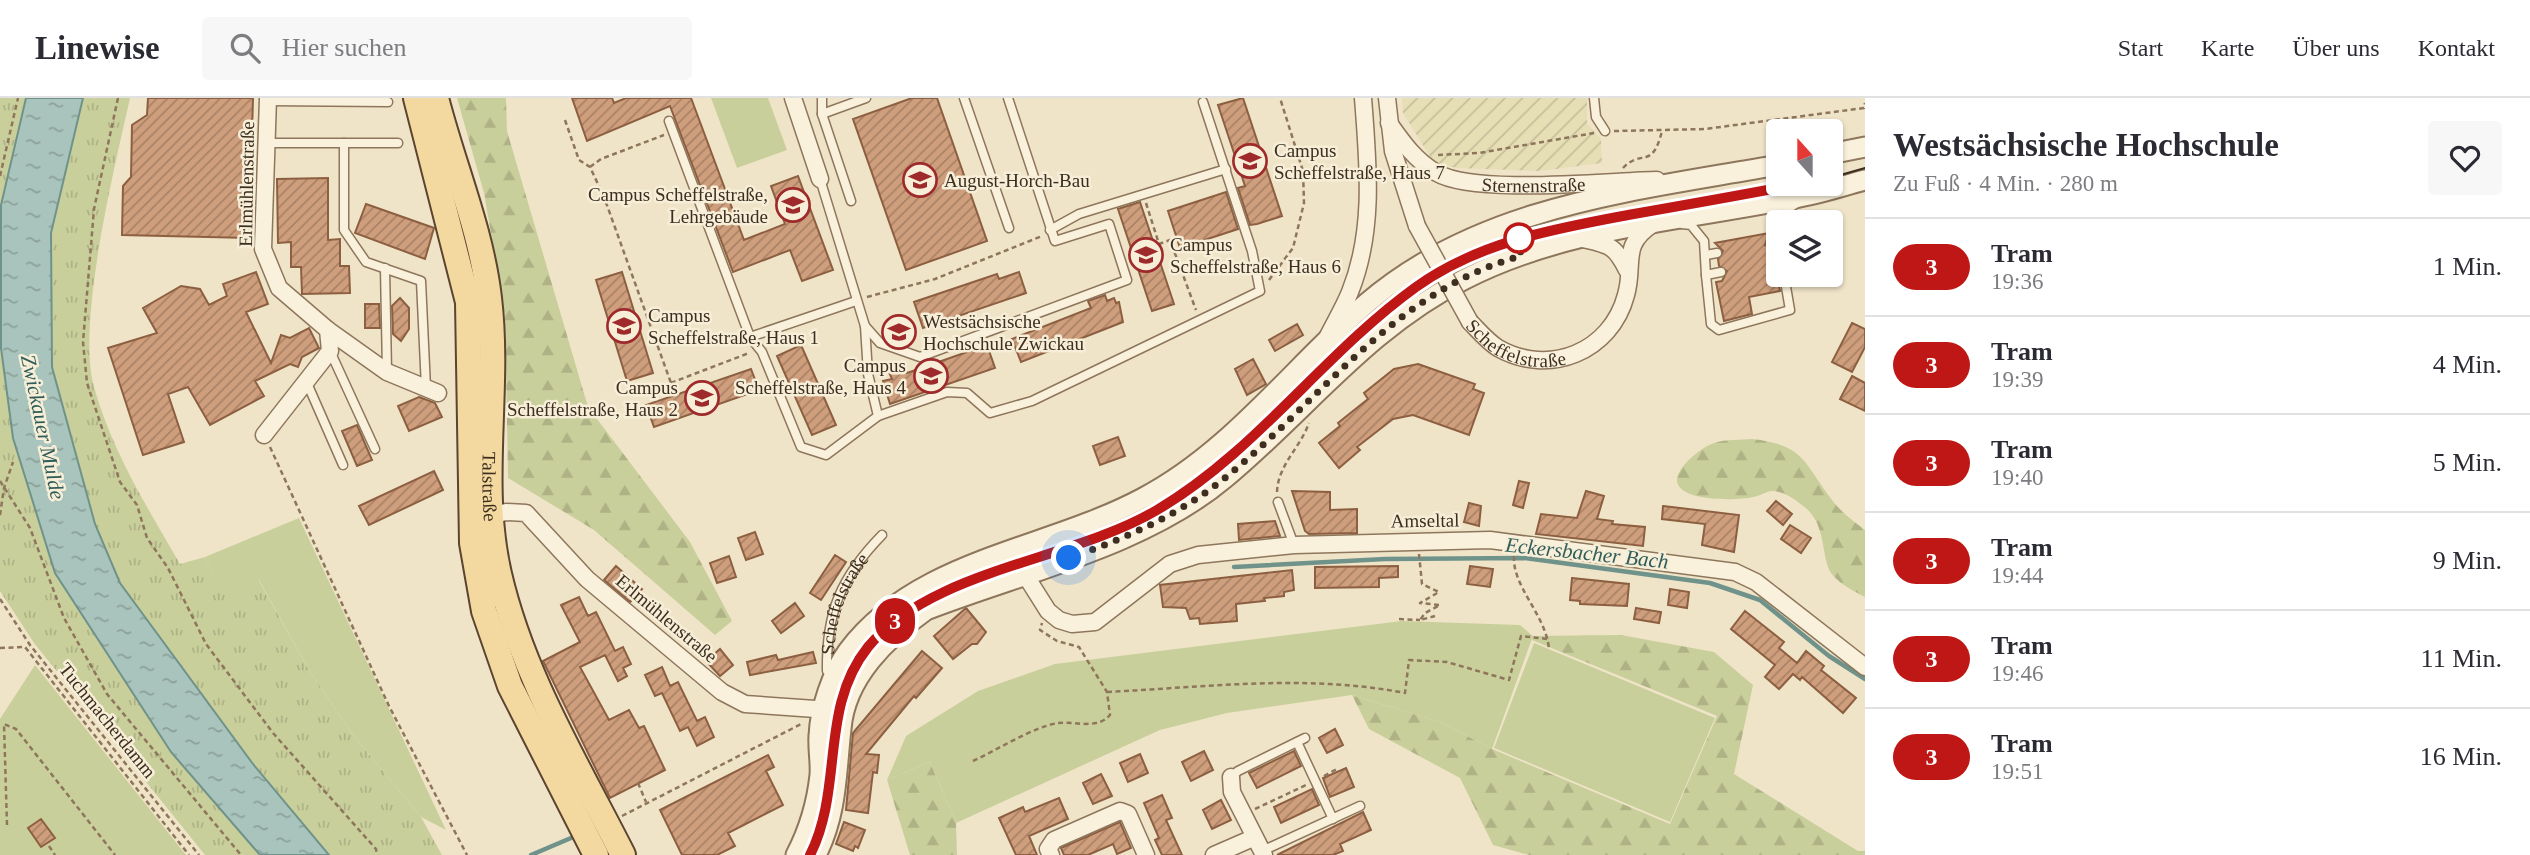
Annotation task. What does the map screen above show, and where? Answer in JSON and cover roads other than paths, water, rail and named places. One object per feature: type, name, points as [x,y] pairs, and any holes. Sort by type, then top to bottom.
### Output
[{"type":"main road","name":"Talstraße","points":[[416,98],[468,302],[472,543],[484,611],[510,686],[596,855]]},
{"type":"main road","name":"Talstraße","points":[[436,98],[481,245],[489,300],[489,516],[498,571],[517,641],[623,855]]},
{"type":"street","points":[[793,98],[820,179]]},
{"type":"street","name":"Scheffelstraße","points":[[1324,344],[1350,293],[1364,243],[1369,186],[1363,98]]},
{"type":"street","name":"Scheffelstraße","points":[[1387,98],[1393,151],[1418,226],[1470,322],[1500,349],[1534,360],[1567,359],[1587,348],[1614,321],[1627,293],[1627,270],[1635,239],[1660,222]]},
{"type":"street","name":"Erlmühlenstraße","points":[[268,99],[262,248],[279,288],[328,330],[387,372],[432,391]]},
{"type":"street","name":"Sternenstraße","points":[[1389,123],[1421,163],[1439,175],[1476,184],[1704,179]]},
{"type":"street","points":[[1843,151],[1865,147]]},
{"type":"street","name":"Sternenstraße","points":[[1401,278],[1456,245],[1512,220],[1591,199],[1766,168]]},
{"type":"street","points":[[1843,186],[1865,180]]},
{"type":"street","points":[[1583,239],[1804,196]]},
{"type":"street","points":[[1583,239],[1609,245],[1619,252],[1627,270]]},
{"type":"street","name":"Scheffelstraße","points":[[816,855],[834,810],[844,711],[858,676],[901,628],[926,610],[1114,542],[1161,520],[1224,479],[1358,351],[1421,303],[1466,278],[1514,258],[1583,239]]},
{"type":"street","name":"Scheffelstraße","points":[[796,855],[816,804],[823,710],[834,677],[845,655],[886,610],[915,591],[949,575],[1103,517],[1178,477],[1271,396],[1367,303],[1401,278]]},
{"type":"street","points":[[264,435],[330,351],[328,330]]},
{"type":"street","name":"Erlmühlenstraße","points":[[489,516],[506,512],[526,513],[587,579],[722,692],[745,704],[844,711]]},
{"type":"street","name":"Amseltal","points":[[1016,550],[1024,573],[1048,611],[1059,620],[1072,624],[1095,622],[1170,564],[1198,555],[1294,545],[1490,540],[1735,572],[1756,582],[1865,667]]},
{"type":"street","points":[[1231,777],[1232,792],[1253,838],[1263,853]]},
{"type":"street","points":[[1051,855],[1048,849],[1054,840],[1120,811],[1128,814],[1146,855]]},
{"type":"street","points":[[1214,855],[1253,838]]},
{"type":"lane","points":[[822,98],[822,114],[851,201]]},
{"type":"lane","points":[[822,114],[866,98]]},
{"type":"lane","points":[[964,98],[1009,228]]},
{"type":"lane","points":[[865,326],[880,343],[920,357],[1127,280],[1109,224],[1055,241],[1008,98]]},
{"type":"lane","points":[[1594,98],[1596,117],[1605,131]]},
{"type":"lane","points":[[268,99],[388,102]]},
{"type":"lane","points":[[670,121],[750,337],[757,347],[801,447],[826,455],[878,416],[947,392],[967,393],[990,413],[1032,401],[1261,291],[1252,251],[1203,102]]},
{"type":"lane","points":[[267,143],[398,143]]},
{"type":"lane","points":[[344,143],[344,230],[366,262],[421,281],[432,391]]},
{"type":"lane","points":[[1050,230],[1079,214],[1226,169]]},
{"type":"lane","points":[[820,179],[865,326],[868,374],[878,416]]},
{"type":"lane","points":[[1788,210],[1808,196]]},
{"type":"lane","points":[[1660,222],[1691,225],[1704,241],[1711,324],[1719,330],[1790,310],[1786,287]]},
{"type":"lane","points":[[1706,255],[1717,253]]},
{"type":"lane","points":[[385,268],[387,372]]},
{"type":"lane","points":[[1706,275],[1720,272]]},
{"type":"lane","points":[[750,337],[856,300]]},
{"type":"lane","points":[[330,351],[375,449]]},
{"type":"lane","points":[[307,383],[343,465]]},
{"type":"lane","points":[[1278,502],[1294,545]]},
{"type":"lane","name":"Scheffelstraße","points":[[834,677],[827,671],[826,636],[837,598],[860,558],[883,536]]},
{"type":"lane","points":[[1231,777],[1301,740],[1315,780],[1334,819]]},
{"type":"lane","points":[[1263,853],[1360,806]]},
{"type":"water","name":"Zwickauer Mulde","points":[[26,98],[83,98],[51,233],[52,367],[95,524],[120,583],[253,764],[329,855],[260,855],[171,752],[55,573],[13,438],[1,348],[1,205]]},
{"type":"waterway","name":"Eckersbacher Bach","points":[[1234,567],[1385,559],[1525,558],[1710,583],[1760,600],[1829,656],[1865,679]]},
{"type":"waterway","name":"Eckersbacher Bach","points":[[531,855],[571,838]]},
{"type":"tram line","points":[[1843,174],[1865,168]]},
{"type":"tram line","points":[[810,855],[827,803],[843,696],[853,671],[868,647],[895,621],[928,600],[965,583],[1085,542],[1157,510],[1226,460],[1382,313],[1416,287],[1465,259],[1491,248],[1545,232],[1766,190]]},
{"type":"tram line","name":"3","points":[[810,855],[827,806],[836,719],[848,680],[869,646],[902,616],[951,590],[1125,526],[1157,510],[1216,470],[1322,372],[1351,341],[1384,312],[1437,273],[1476,254],[1556,228],[1766,190]]},
{"type":"place","name":"Campus Scheffelstraße, Haus 7","points":[[1250,161]]},
{"type":"place","name":"August-Horch-Bau","points":[[920,180]]},
{"type":"place","name":"Campus Scheffelstraße, Lehrgebäude","points":[[793,205]]},
{"type":"place","name":"Campus Scheffelstraße, Haus 6","points":[[1146,255]]},
{"type":"place","name":"Campus Scheffelstraße, Haus 1","points":[[624,326]]},
{"type":"place","name":"Westsächsische Hochschule Zwickau","points":[[899,332]]},
{"type":"place","name":"Campus Scheffelstraße, Haus 4","points":[[931,376]]},
{"type":"place","name":"Campus Scheffelstraße, Haus 2","points":[[702,398]]}]
